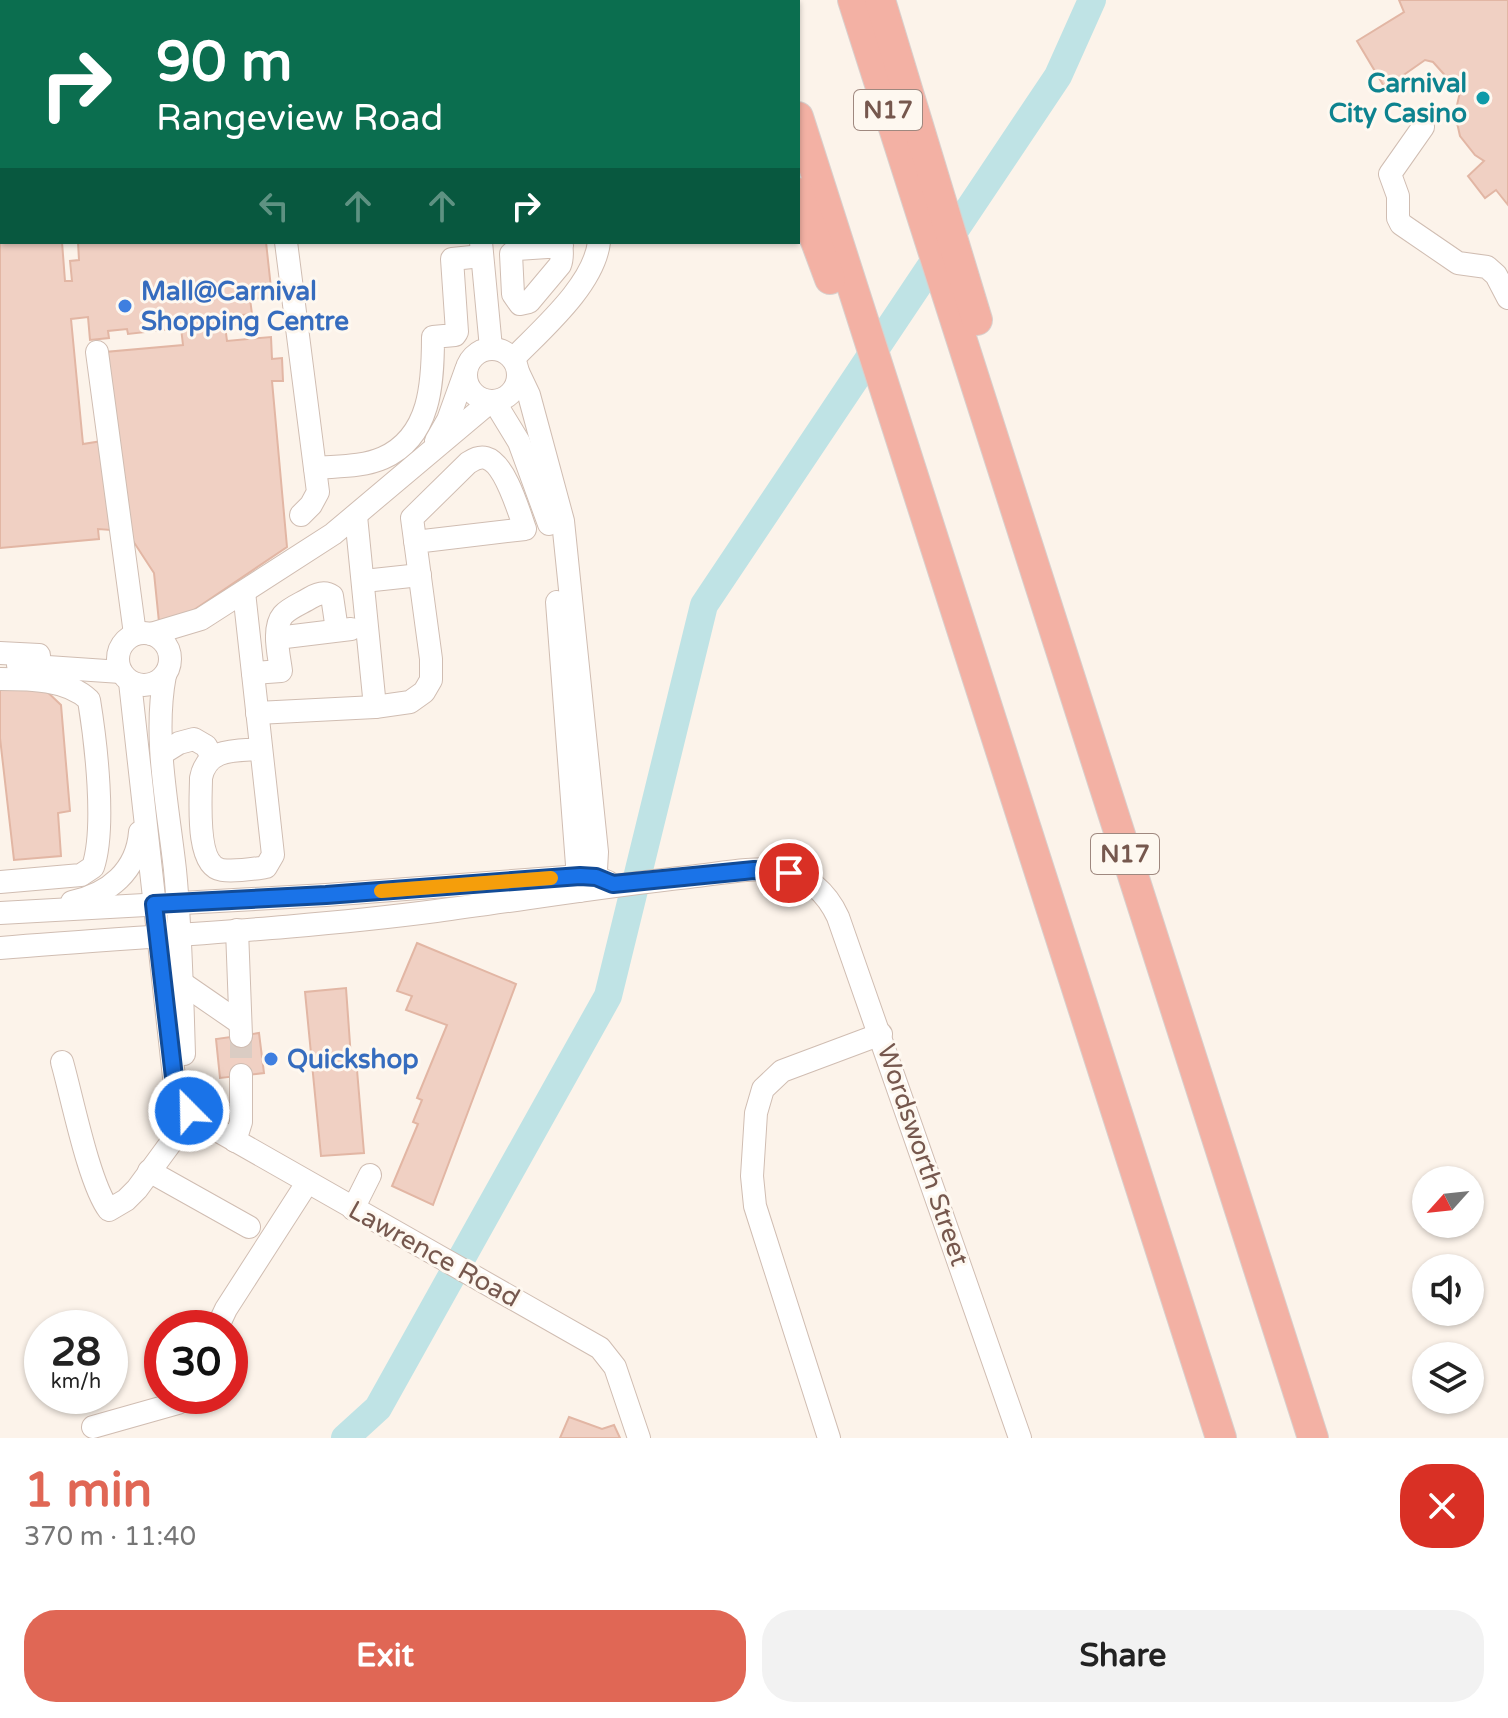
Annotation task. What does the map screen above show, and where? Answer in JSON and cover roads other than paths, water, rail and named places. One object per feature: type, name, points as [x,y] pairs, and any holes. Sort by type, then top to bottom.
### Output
[{"type":"highway","name":"N17","points":[[853,0],[923,220],[946,257],[1236,1199],[1313,1438]]},
{"type":"highway","points":[[880,0],[938,191],[946,257]]},
{"type":"highway","points":[[800,124],[857,328]]},
{"type":"highway","points":[[800,198],[857,328],[936,545],[1221,1438]]},
{"type":"street","points":[[1423,127],[1390,174],[1398,196],[1398,218],[1401,224],[1458,263],[1487,267],[1496,275],[1508,298]]},
{"type":"street","points":[[286,244],[318,492],[301,515]]},
{"type":"street","points":[[466,369],[467,382],[474,394],[493,401],[502,400],[514,390],[516,366],[577,289],[595,259],[599,244]]},
{"type":"street","points":[[315,468],[357,465],[381,459],[399,449],[420,422],[433,379],[433,337],[455,335],[457,332],[452,259],[482,249],[491,348]]},
{"type":"street","points":[[431,449],[448,420],[466,369],[475,355],[491,348],[507,353],[529,395],[563,521],[599,883]]},
{"type":"street","points":[[97,352],[143,634]]},
{"type":"street","points":[[62,1062],[92,1169],[103,1201],[111,1210],[133,1193],[189,1110],[182,983],[169,935],[154,904],[123,671],[123,644],[143,634],[201,619],[333,534],[431,449],[493,401]]},
{"type":"street","points":[[493,401],[519,442],[546,511],[552,538],[599,883]]},
{"type":"street","points":[[467,422],[483,422],[499,428],[519,442]]},
{"type":"street","points":[[257,713],[375,707],[410,702],[421,695],[429,684],[431,659],[420,575],[415,542],[412,518],[468,463],[477,458],[487,458],[495,463],[514,498],[525,529],[415,542]]},
{"type":"street","points":[[356,516],[375,707]]},
{"type":"street","points":[[364,581],[420,575]]},
{"type":"street","points":[[244,592],[273,855],[269,865],[264,867],[222,870],[210,863],[205,855],[201,778],[205,764],[221,753],[261,749]]},
{"type":"street","points":[[253,673],[281,671],[277,638],[284,614],[318,593],[331,594],[337,630]]},
{"type":"street","points":[[0,653],[123,671],[145,686],[153,684],[168,667],[201,619]]},
{"type":"street","points":[[277,638],[367,628]]},
{"type":"street","points":[[143,634],[165,643],[168,667],[161,698],[163,753],[178,902],[169,935],[175,1086],[189,1110]]},
{"type":"street","points":[[0,664],[123,671]]},
{"type":"street","points":[[0,679],[70,686],[92,696],[99,704],[103,718],[113,835],[107,846],[98,852],[93,867],[81,875],[0,882]]},
{"type":"street","points":[[163,753],[179,743],[194,739],[206,746],[212,757]]},
{"type":"street","points":[[28,912],[85,899],[116,882],[127,872],[139,839],[142,796]]},
{"type":"street","name":"Wordsworth Street","points":[[599,883],[768,870],[789,873],[809,882],[832,903],[881,1034],[1020,1438]]},
{"type":"street","points":[[0,913],[599,883]]},
{"type":"street","points":[[0,948],[336,923],[599,883]]},
{"type":"street","points":[[182,983],[240,1030],[237,930]]},
{"type":"street","points":[[829,1438],[755,1206],[752,1176],[756,1113],[763,1089],[782,1071],[881,1034]]},
{"type":"street","points":[[235,1141],[241,1122],[241,1075]]},
{"type":"street","name":"Lawrence Road","points":[[189,1110],[307,1183],[587,1339],[608,1355],[617,1372],[639,1438]]},
{"type":"street","points":[[149,1171],[249,1227]]},
{"type":"street","points":[[353,1209],[370,1175]]},
{"type":"street","points":[[226,1310],[307,1183]]},
{"type":"street","points":[[93,1427],[144,1413]]},
{"type":"waterway","points":[[345,1438],[378,1408],[608,996],[704,605],[1058,76],[1092,0]]},
{"type":"tunnel","points":[[241,1036],[241,1075]]},
{"type":"place","name":"Carnival City Casino","points":[[1483,98]]},
{"type":"place","name":"Mall@Carnival Shopping Centre","points":[[125,306]]},
{"type":"place","name":"Quickshop","points":[[271,1059]]}]
